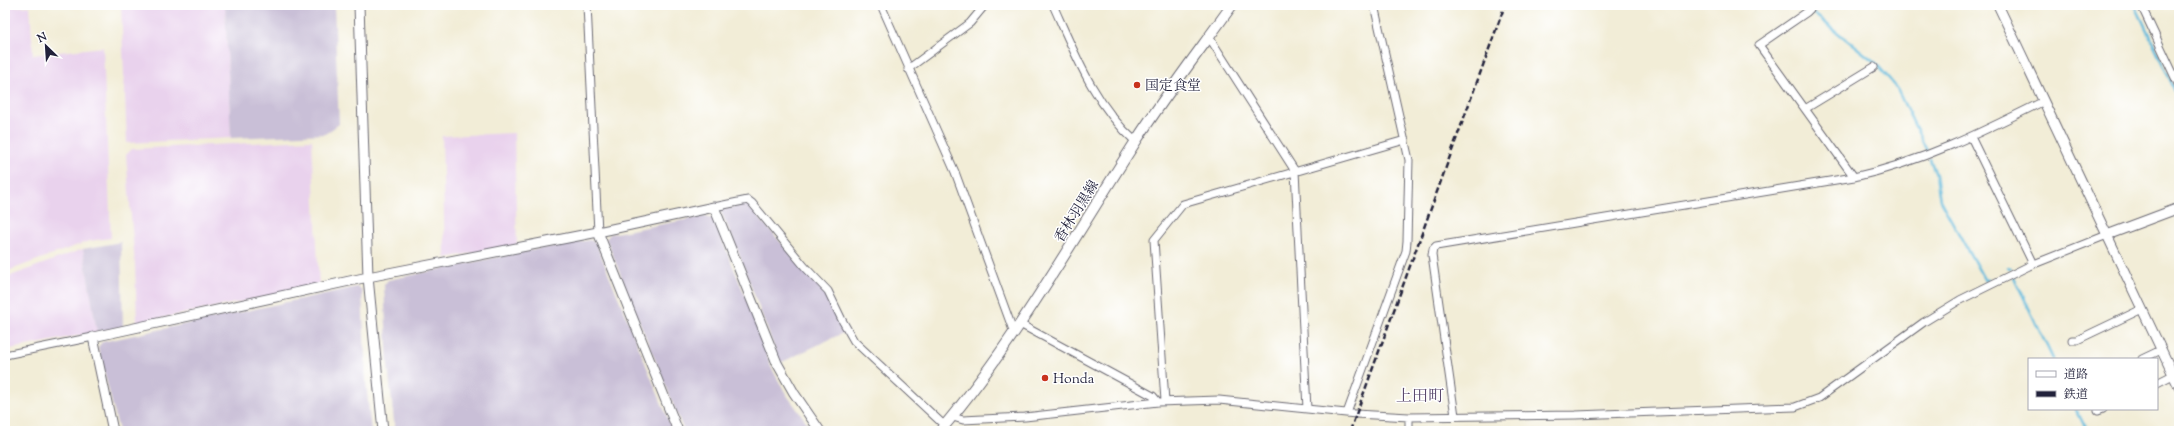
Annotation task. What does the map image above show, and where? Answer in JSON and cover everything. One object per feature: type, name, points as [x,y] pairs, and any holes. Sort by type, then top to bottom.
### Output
[{"type":"main road","name":"香林羽黒線","points":[[942,428],[953,416],[1017,329],[1169,91],[1232,5]]},
{"type":"street","points":[[359,5],[368,277],[383,431]]},
{"type":"street","points":[[587,5],[598,232],[678,431]]},
{"type":"street","points":[[881,5],[908,69],[955,172],[1017,329],[1162,401]]},
{"type":"street","points":[[908,69],[970,23],[985,5]]},
{"type":"street","points":[[1053,5],[1074,54],[1106,111],[1118,126],[1136,142]]},
{"type":"street","points":[[1347,413],[1406,251],[1409,160],[1374,5]]},
{"type":"street","points":[[1814,5],[1807,12],[1759,45],[1854,177]]},
{"type":"street","points":[[1998,5],[2179,387]]},
{"type":"street","points":[[2141,5],[2179,86]]},
{"type":"street","points":[[1209,37],[1295,171],[1307,409]]},
{"type":"street","points":[[1805,109],[1874,67]]},
{"type":"street","points":[[1455,416],[1432,255],[1433,249],[1436,246],[1854,177],[1908,163],[1971,137],[2044,102]]},
{"type":"street","points":[[1971,137],[2034,264]]},
{"type":"street","points":[[1162,401],[1154,240],[1183,204],[1405,140]]},
{"type":"street","points":[[5,355],[368,277],[598,232],[748,200],[805,267],[828,291],[842,320],[854,340],[942,428]]},
{"type":"street","points":[[714,207],[777,363],[794,393],[820,431]]},
{"type":"street","points":[[953,416],[963,420],[1024,417],[1162,401],[1219,400],[1347,413],[1409,417],[1576,415],[1789,408],[1800,406],[1819,398],[1917,327],[1960,300],[2034,264],[2179,208]]},
{"type":"street","points":[[2072,340],[2077,340],[2142,309]]},
{"type":"street","points":[[93,337],[113,431]]},
{"type":"street","points":[[2144,358],[2161,350]]},
{"type":"street","points":[[2158,382],[2173,375]]},
{"type":"street","points":[[1409,417],[1409,431]]},
{"type":"shaded area","points":[[121,5],[225,5],[231,138],[127,143]]},
{"type":"shaded area","points":[[225,5],[334,5],[339,124],[325,134],[231,138]]},
{"type":"shaded area","points":[[30,6],[33,55],[103,47],[111,238],[89,241],[5,272],[5,7]]},
{"type":"shaded area","points":[[514,133],[517,245],[445,258],[442,136]]},
{"type":"shaded area","points":[[312,140],[319,286],[137,323],[135,265],[126,155],[132,149]]},
{"type":"shaded area","points":[[747,204],[825,294],[845,332],[780,363],[734,241],[720,210]]},
{"type":"shaded area","points":[[706,216],[713,219],[761,334],[771,367],[786,394],[813,431],[684,431],[606,239],[610,234]]},
{"type":"shaded area","points":[[590,240],[596,243],[673,431],[395,431],[388,366],[384,285],[388,280],[532,250]]},
{"type":"shaded area","points":[[121,242],[123,327],[97,332],[83,249]]},
{"type":"shaded area","points":[[83,249],[97,332],[5,350],[5,278]]},
{"type":"shaded area","points":[[357,287],[362,290],[366,382],[371,431],[119,431],[98,347],[102,342]]},
{"type":"waterway","points":[[2135,5],[2179,99]]},
{"type":"waterway","points":[[1814,14],[1875,62],[1896,87],[1927,151]]},
{"type":"waterway","points":[[1930,159],[1936,175],[1940,200],[1985,281],[1988,279]]},
{"type":"waterway","points":[[2014,277],[2053,358]]},
{"type":"waterway","points":[[2076,410],[2087,431]]},
{"type":"railway","points":[[1350,431],[1505,5]]},
{"type":"place","name":"国定食堂","points":[[1137,85]]},
{"type":"place","name":"Honda","points":[[1045,378]]},
{"type":"district","name":"上田町","points":[[1420,395]]}]
